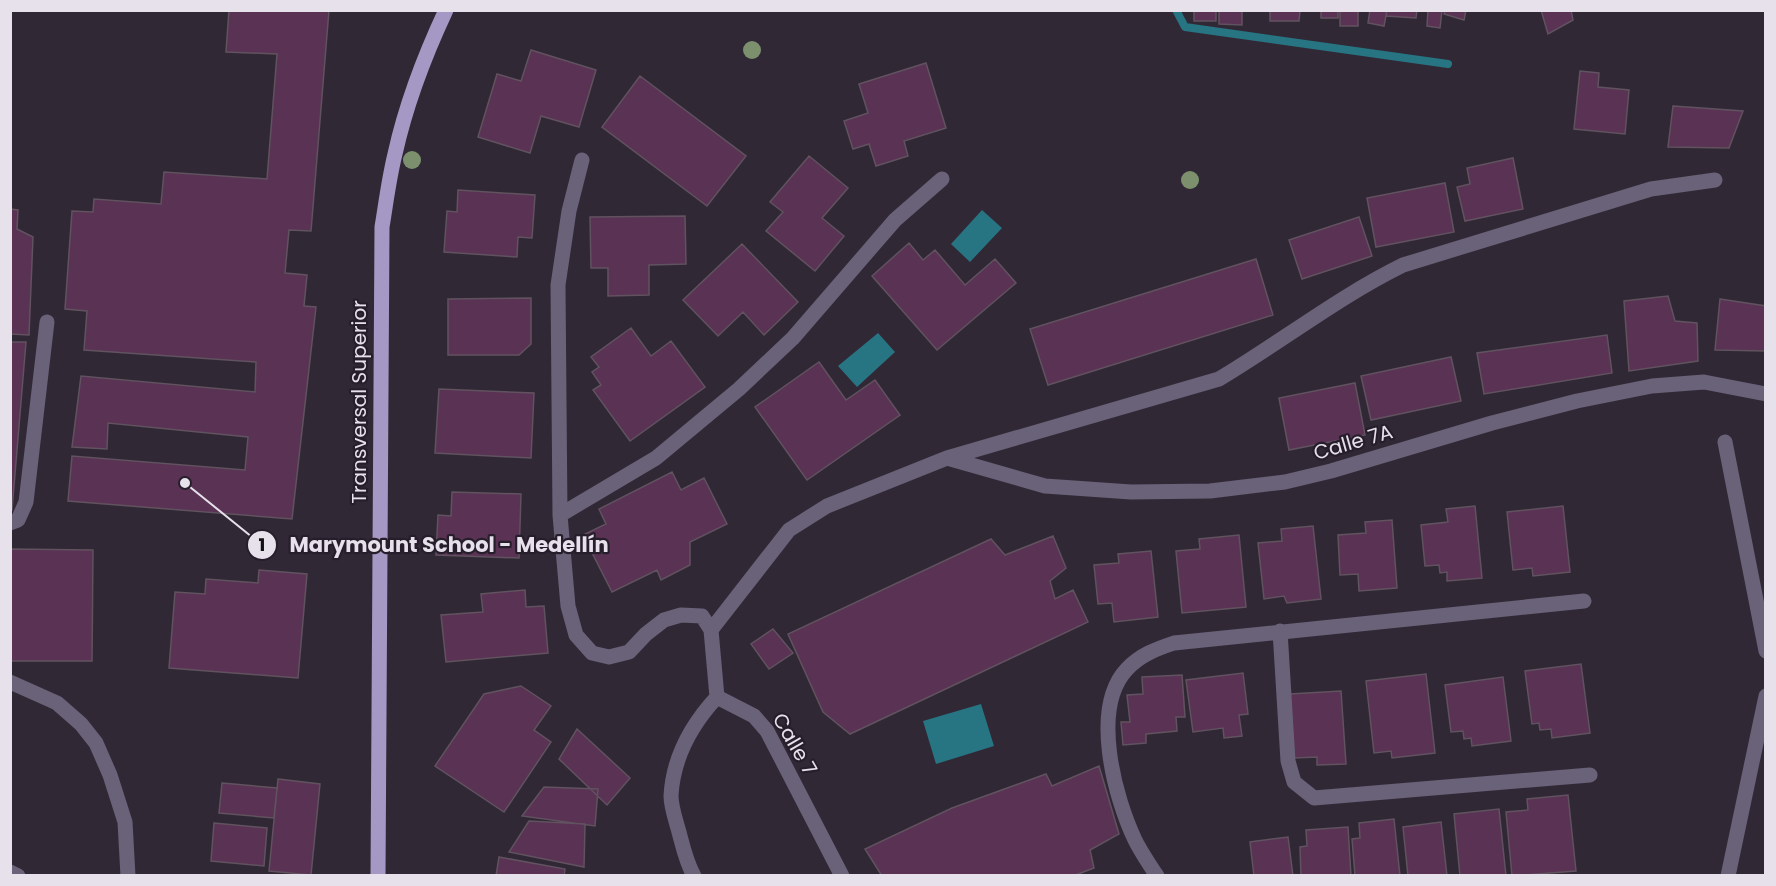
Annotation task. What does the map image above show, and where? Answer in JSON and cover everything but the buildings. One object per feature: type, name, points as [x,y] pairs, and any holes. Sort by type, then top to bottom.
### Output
[{"type":"main road","name":"Transversal Superior","points":[[378,876],[382,227],[395,154],[408,105],[427,51],[446,10]]},
{"type":"street","points":[[582,160],[569,211],[558,285],[560,515],[568,606],[576,635],[591,654],[609,657],[629,652],[646,634],[664,620],[681,615],[702,616],[711,630],[717,697],[690,730],[675,771],[671,798],[688,864],[694,876]]},
{"type":"street","points":[[560,515],[656,458],[739,389],[793,338],[895,220],[942,179]]},
{"type":"street","points":[[711,630],[789,530],[827,506],[947,458],[1219,379],[1371,280],[1402,265],[1651,189],[1715,180]]},
{"type":"street","points":[[10,523],[18,520],[26,502],[47,322]]},
{"type":"street","name":"Calle 7A","points":[[947,458],[1045,486],[1131,492],[1220,490],[1285,482],[1331,471],[1492,423],[1577,401],[1652,386],[1704,382],[1766,394]]},
{"type":"street","points":[[1725,442],[1766,651]]},
{"type":"street","points":[[1157,876],[1135,842],[1121,806],[1109,756],[1108,712],[1119,680],[1146,653],[1174,643],[1584,601]]},
{"type":"street","points":[[1280,631],[1288,761],[1294,782],[1314,798],[1590,775]]},
{"type":"street","points":[[10,682],[57,703],[81,724],[96,743],[110,775],[125,822],[128,876]]},
{"type":"street","points":[[1728,876],[1766,696]]},
{"type":"street","name":"Calle 7","points":[[717,697],[754,716],[767,731],[843,876]]},
{"type":"street","points":[[10,872],[18,876]]},
{"type":"water","points":[[982,210],[1002,228],[970,262],[951,244]]},
{"type":"water","points":[[878,333],[895,352],[857,387],[838,366]]},
{"type":"water","points":[[981,704],[994,746],[936,764],[923,721]]},
{"type":"waterway","points":[[1176,10],[1185,27],[1448,64]]},
{"type":"place","name":"Marymount School - Medellín","points":[[185,483]]}]
